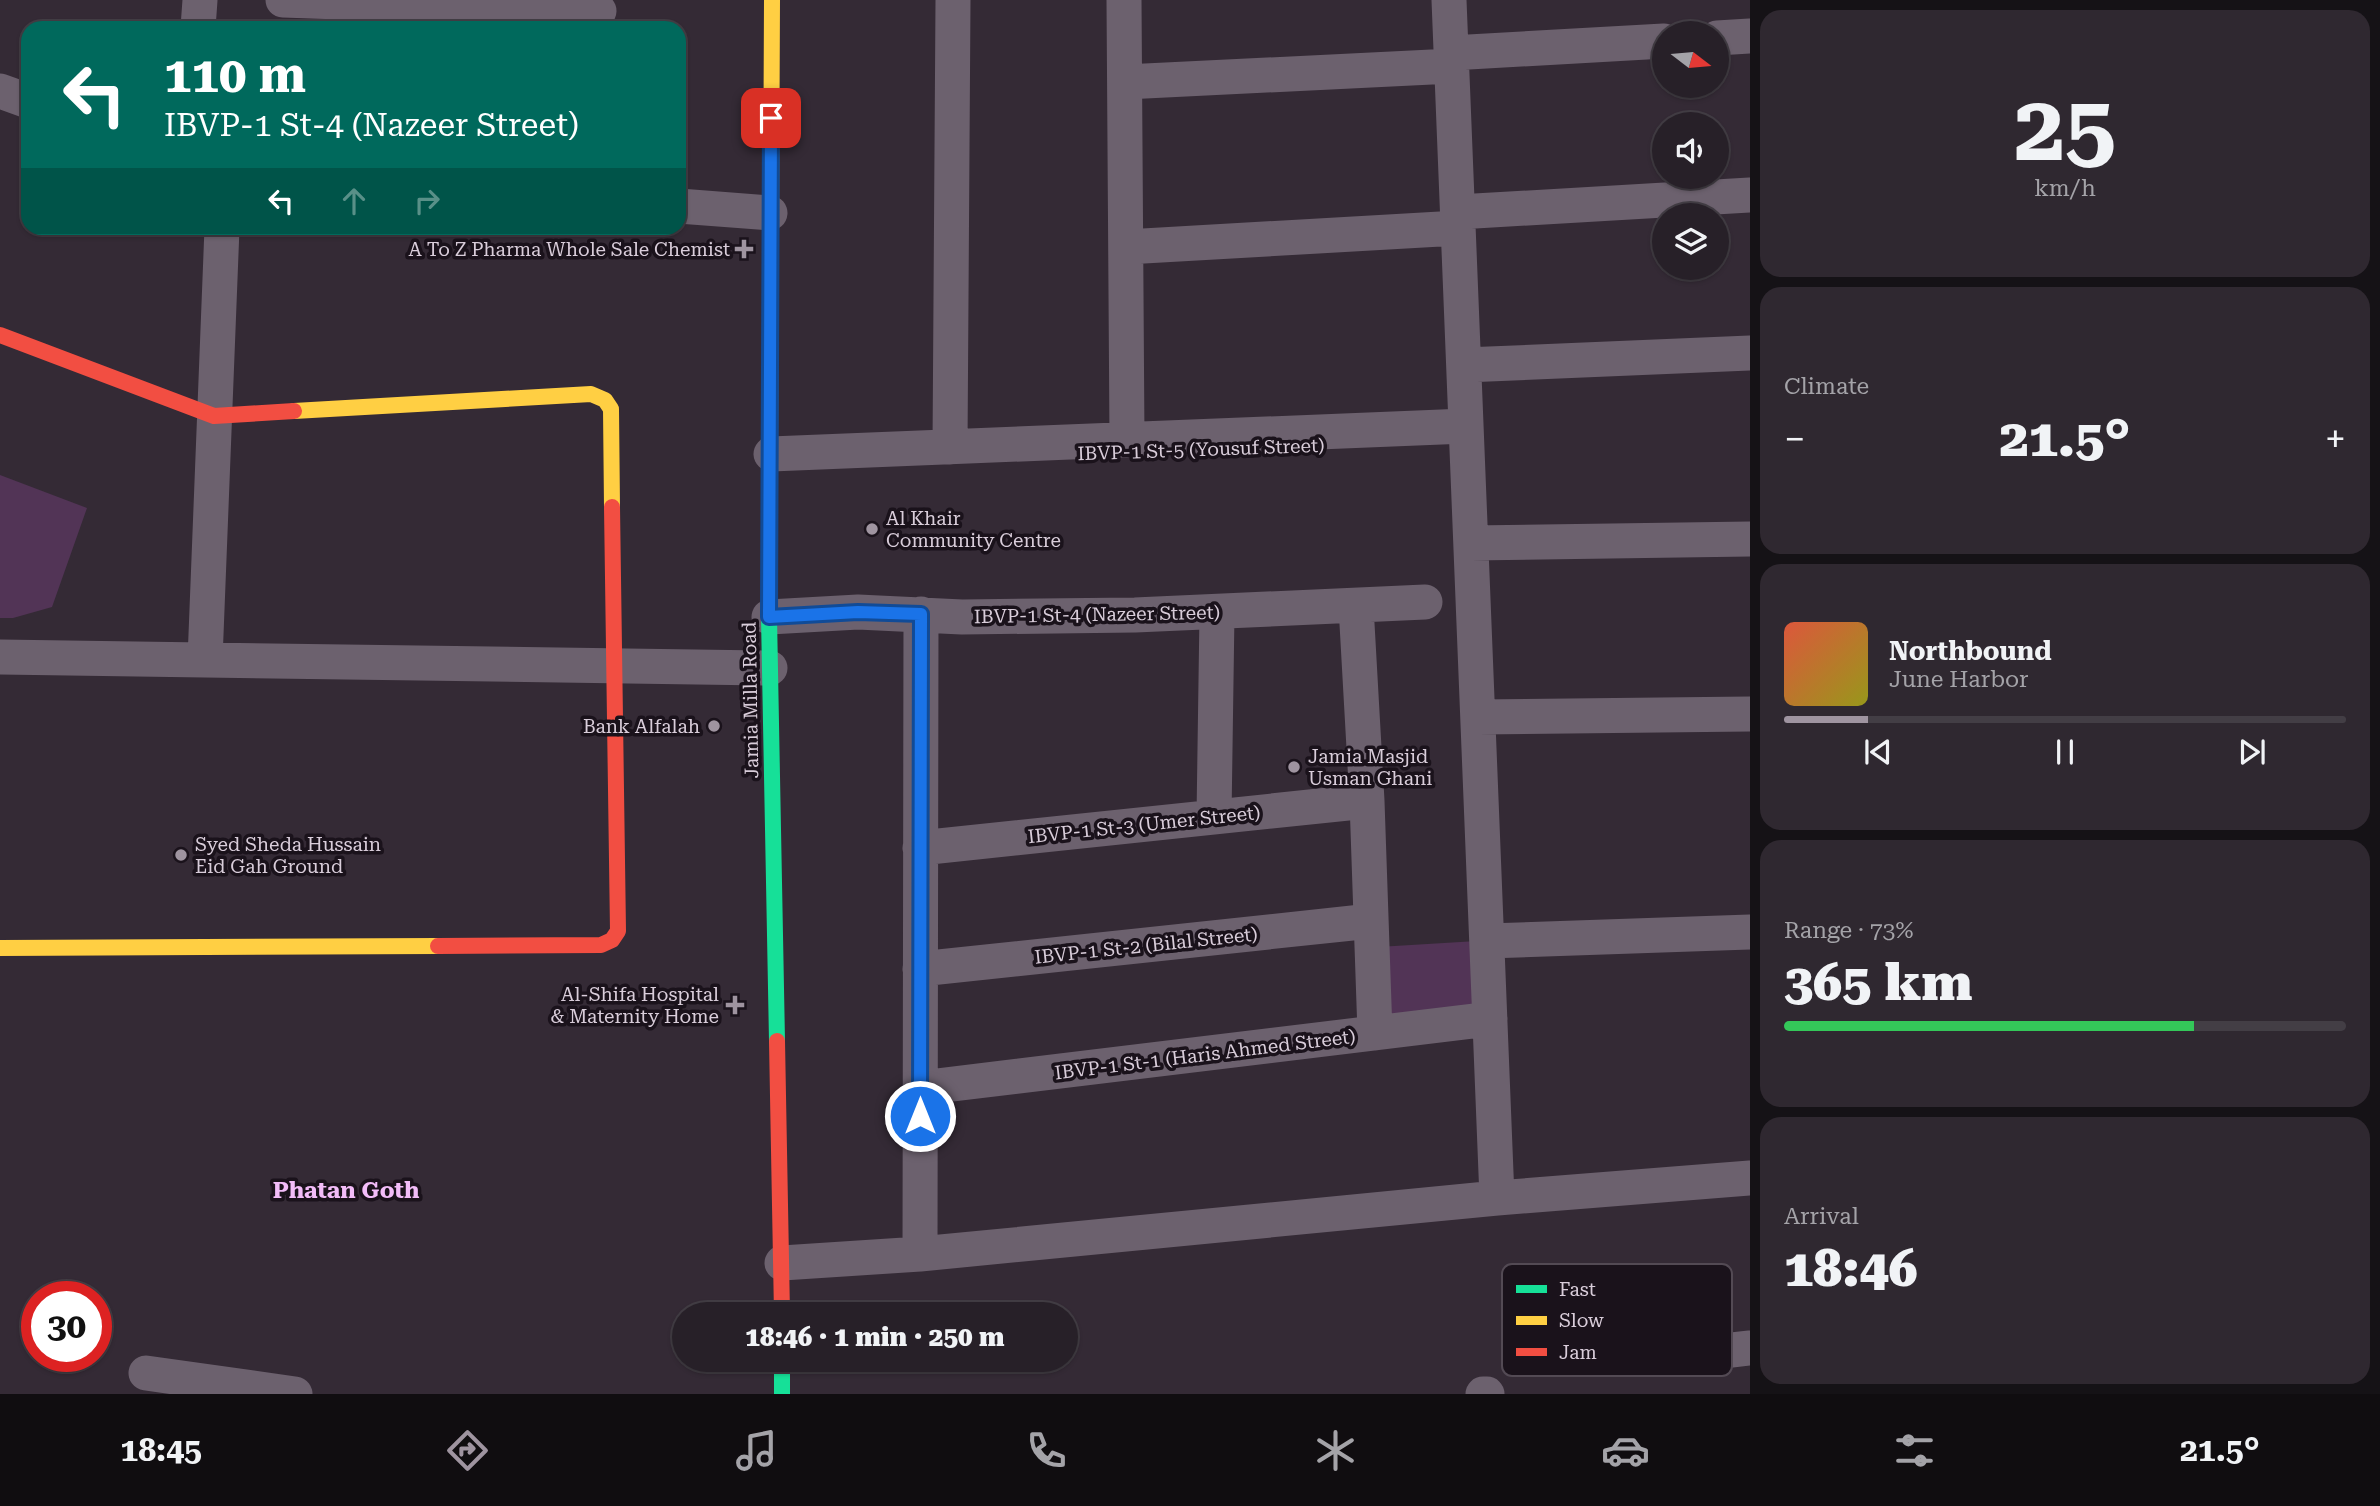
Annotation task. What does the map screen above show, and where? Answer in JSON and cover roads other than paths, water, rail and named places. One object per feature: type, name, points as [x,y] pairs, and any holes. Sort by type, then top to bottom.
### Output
[{"type":"street","points":[[198,21],[200,0]]},
{"type":"street","points":[[282,0],[599,13]]},
{"type":"street","name":"Jamia Milla Road","points":[[772,0],[769,617],[782,1302]]},
{"type":"street","points":[[943,453],[953,0]]},
{"type":"street","points":[[1124,0],[1127,440]]},
{"type":"street","points":[[1449,0],[1497,1198]]},
{"type":"street","points":[[1729,37],[1750,36]]},
{"type":"street","points":[[1125,82],[1452,60],[1652,42]]},
{"type":"street","points":[[0,91],[21,98]]},
{"type":"street","points":[[1126,247],[1750,195]]},
{"type":"street","points":[[686,206],[770,212]]},
{"type":"street","points":[[205,660],[222,235]]},
{"type":"street","points":[[0,335],[214,416],[590,394],[605,400],[611,409],[618,931],[612,940],[601,945],[0,948]]},
{"type":"street","points":[[1464,365],[1750,353]]},
{"type":"street","points":[[771,454],[943,453],[1127,440],[1466,433]]},
{"type":"street","name":"IBVP-1 St-5 (Yousuf Street)","points":[[943,453],[1466,433]]},
{"type":"street","points":[[1471,543],[1750,539]]},
{"type":"street","name":"IBVP-1 St-4 (Nazeer Street)","points":[[769,617],[858,612],[962,617],[1217,613],[1425,602]]},
{"type":"street","points":[[1356,607],[1367,801],[1375,1033]]},
{"type":"street","points":[[1214,817],[1217,613]]},
{"type":"street","points":[[920,1254],[927,1087],[920,970],[921,614]]},
{"type":"street","points":[[0,657],[770,668]]},
{"type":"street","points":[[1478,717],[1750,714]]},
{"type":"street","name":"IBVP-1 St-3 (Umer Street)","points":[[920,848],[1367,801]]},
{"type":"street","name":"IBVP-1 St-2 (Bilal Street)","points":[[920,970],[1371,921]]},
{"type":"street","points":[[1487,941],[1750,932]]},
{"type":"street","points":[[927,1087],[1490,1020]]},
{"type":"street","name":"IBVP-1 St-1 (Haris Ahmed Street)","points":[[927,1087],[1490,1020]]},
{"type":"street","points":[[782,1263],[920,1254],[1497,1198],[1750,1178]]},
{"type":"street","points":[[782,1372],[782,1394]]},
{"type":"street","points":[[146,1373],[295,1394]]},
{"type":"place","name":"A To Z Pharma Whole Sale Chemist","points":[[744,249]]},
{"type":"place","name":"Al Khair Community Centre","points":[[872,529]]},
{"type":"place","name":"Bank Alfalah","points":[[714,726]]},
{"type":"place","name":"Jamia Masjid Usman Ghani","points":[[1294,767]]},
{"type":"place","name":"Syed Sheda Hussain Eid Gah Ground","points":[[181,855]]},
{"type":"place","name":"Al-Shifa Hospital & Maternity Home","points":[[735,1005]]},
{"type":"district","name":"Phatan Goth","points":[[346,1190]]}]
